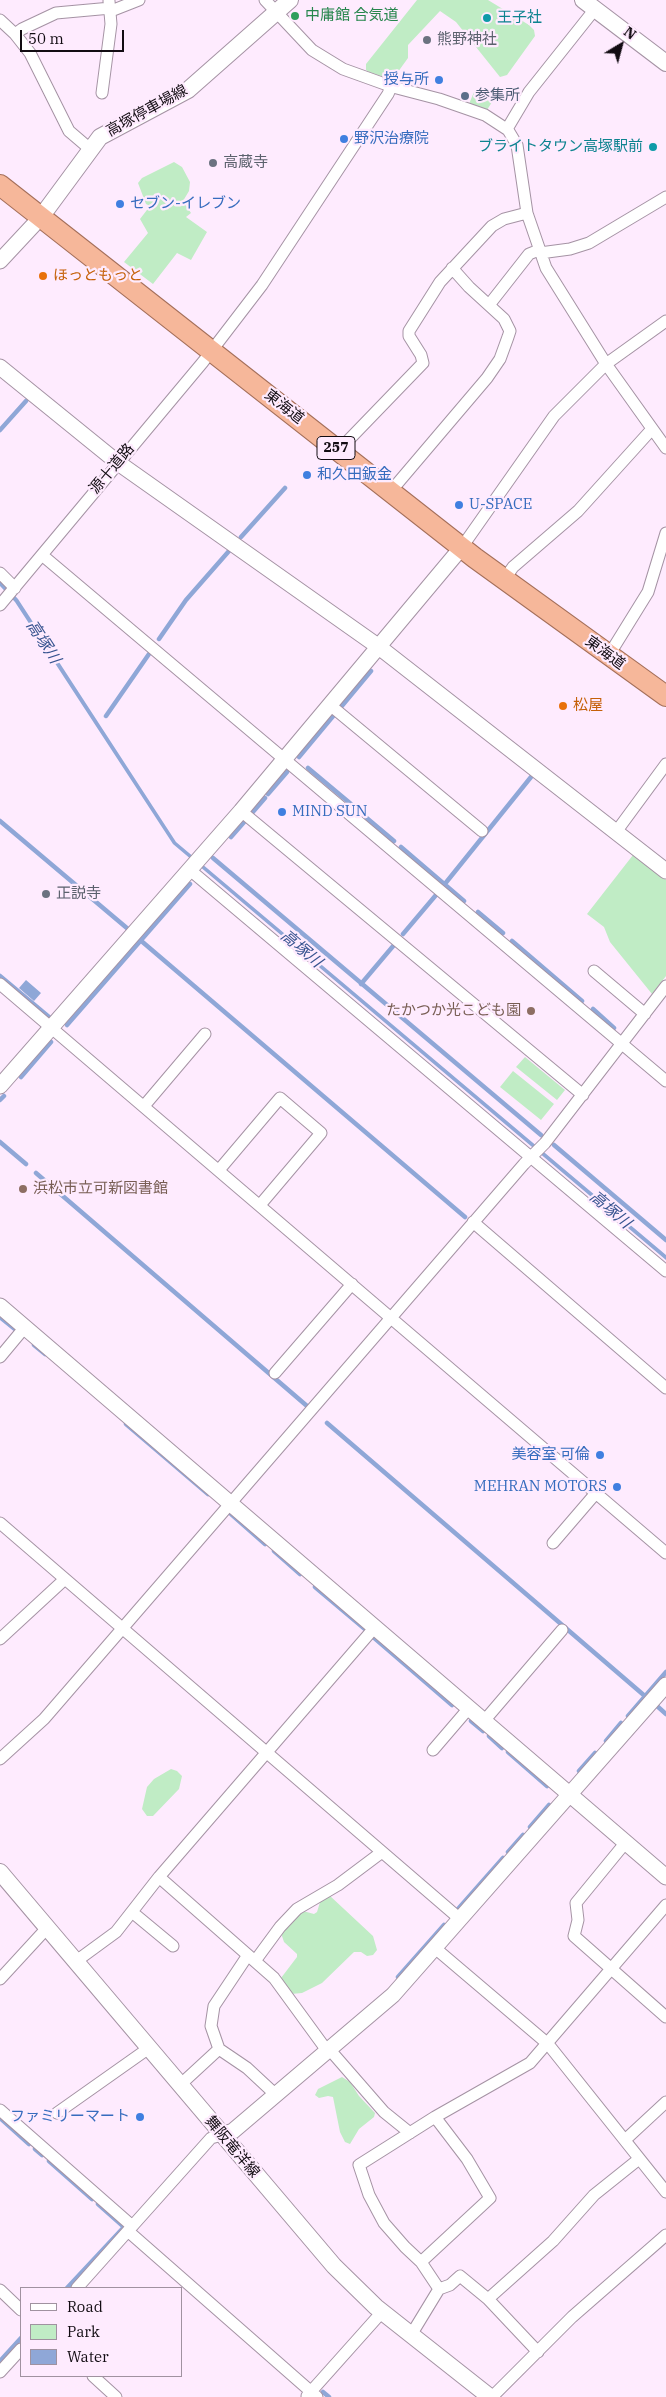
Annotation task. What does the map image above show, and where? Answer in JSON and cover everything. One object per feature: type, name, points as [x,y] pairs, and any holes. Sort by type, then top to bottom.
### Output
[{"type":"highway","name":"東海道","points":[[0,185],[462,548],[666,696]]},
{"type":"main road","name":"高塚停車場線","points":[[41,217],[90,149],[106,132],[188,90],[290,0]]},
{"type":"main road","points":[[589,5],[666,63]]},
{"type":"main road","name":"舞阪竜洋線","points":[[0,1872],[320,2251],[382,2312],[491,2397]]},
{"type":"street","points":[[16,34],[22,29],[56,13],[139,0]]},
{"type":"street","points":[[265,0],[306,44],[319,55],[343,69],[391,86],[440,98],[485,115],[507,129],[517,145],[527,213],[548,273],[606,364],[666,448]]},
{"type":"street","points":[[507,129],[529,92],[589,5]]},
{"type":"street","points":[[102,93],[110,6]]},
{"type":"street","points":[[0,20],[16,34],[34,60],[69,131],[90,149]]},
{"type":"street","name":"源十道路","points":[[7,594],[42,555],[117,462],[203,362],[210,349],[262,285],[388,94],[391,86]]},
{"type":"street","points":[[489,305],[529,254],[570,249],[589,243],[666,197]]},
{"type":"street","points":[[339,450],[423,363],[421,355],[410,340],[408,331],[440,282],[492,226],[504,219],[527,213]]},
{"type":"street","points":[[0,261],[41,217]]},
{"type":"street","points":[[391,491],[455,418],[500,359],[510,331],[504,319],[468,287],[452,268]]},
{"type":"street","points":[[0,1086],[242,811],[462,548],[554,416],[606,364],[666,321]]},
{"type":"street","points":[[0,367],[117,462],[379,647],[666,871]]},
{"type":"street","points":[[504,580],[513,567],[530,551],[578,511],[652,429]]},
{"type":"street","points":[[609,655],[648,592],[666,533]]},
{"type":"street","points":[[42,555],[666,1081]]},
{"type":"street","points":[[0,573],[7,594]]},
{"type":"street","points":[[330,705],[482,831]]},
{"type":"street","points":[[616,832],[666,764]]},
{"type":"street","points":[[242,811],[583,1095]]},
{"type":"street","points":[[194,864],[536,1153],[666,1271]]},
{"type":"street","points":[[594,971],[645,1014]]},
{"type":"street","points":[[0,984],[666,1553]]},
{"type":"street","points":[[0,1759],[44,1719],[473,1222],[536,1153],[666,986]]},
{"type":"street","points":[[144,1106],[205,1034]]},
{"type":"street","points":[[218,1170],[280,1098],[321,1134],[260,1205]]},
{"type":"street","points":[[473,1222],[666,1388]]},
{"type":"street","points":[[275,1373],[352,1284]]},
{"type":"street","points":[[0,1306],[666,1877]]},
{"type":"street","points":[[0,1357],[26,1327]]},
{"type":"street","points":[[553,1543],[596,1493]]},
{"type":"street","points":[[0,1523],[460,1919]]},
{"type":"street","points":[[0,1640],[65,1579]]},
{"type":"street","points":[[76,1962],[116,1932],[159,1877],[374,1627]]},
{"type":"street","points":[[484,1721],[562,1630]]},
{"type":"street","points":[[78,2287],[211,2138],[233,2131],[386,2001],[435,1948],[666,1685]]},
{"type":"street","points":[[433,1750],[469,1708]]},
{"type":"street","points":[[626,1842],[576,1903],[578,1920],[574,1936],[666,2017]]},
{"type":"street","points":[[276,2095],[247,2068],[219,2049],[211,2026],[214,2006],[251,1958],[297,1909],[338,1885],[382,1852]]},
{"type":"street","points":[[159,1877],[274,1978],[329,2051],[384,2112],[410,2133]]},
{"type":"street","points":[[439,2289],[421,2262],[384,2223],[369,2195],[359,2165],[435,2117],[530,2063],[666,1905]]},
{"type":"street","points":[[132,1912],[173,1946]]},
{"type":"street","points":[[0,1979],[47,1928]]},
{"type":"street","points":[[435,1948],[548,2044],[666,2192]]},
{"type":"street","points":[[57,2113],[148,2048]]},
{"type":"street","points":[[180,2085],[219,2049]]},
{"type":"street","points":[[625,2140],[666,2102]]},
{"type":"street","points":[[0,2110],[311,2395],[382,2312]]},
{"type":"street","points":[[421,2262],[490,2198],[467,2159],[435,2117]]},
{"type":"street","points":[[488,2299],[553,2240],[594,2195],[640,2159]]},
{"type":"street","points":[[491,2397],[572,2317],[666,2235]]},
{"type":"street","points":[[411,2335],[439,2289],[450,2285],[460,2276],[488,2299],[538,2352]]},
{"type":"street","points":[[0,2290],[20,2309]]},
{"type":"street","points":[[0,2372],[20,2350]]},
{"type":"street","points":[[94,2377],[116,2397]]},
{"type":"green space","points":[[417,0],[488,0],[529,25],[534,30],[535,36],[507,75],[500,77],[456,22],[440,11],[408,45],[408,58],[395,76],[387,78],[366,70],[366,64]]},
{"type":"green space","points":[[474,92],[492,102],[487,110],[469,104]]},
{"type":"green space","points":[[174,162],[182,167],[190,182],[189,191],[183,201],[191,213],[186,217],[207,232],[191,260],[177,253],[153,284],[124,262],[148,233],[140,219],[150,206],[146,204],[138,183],[142,178]]},
{"type":"green space","points":[[633,855],[666,880],[666,976],[652,994],[610,942],[604,927],[587,914]]},
{"type":"green space","points":[[525,1057],[565,1090],[557,1100],[516,1067]]},
{"type":"green space","points":[[513,1071],[554,1104],[541,1120],[500,1087]]},
{"type":"green space","points":[[171,1769],[177,1771],[182,1776],[179,1789],[153,1816],[147,1816],[142,1809],[147,1787],[154,1779]]},
{"type":"green space","points":[[329,1895],[373,1936],[377,1950],[373,1955],[367,1956],[361,1952],[354,1952],[322,1983],[302,1993],[291,1994],[281,1978],[297,1957],[297,1954],[284,1942],[281,1933],[303,1911],[314,1914],[317,1912],[321,1899]]},
{"type":"green space","points":[[342,2077],[350,2082],[359,2096],[375,2113],[374,2117],[359,2129],[350,2144],[345,2142],[340,2132],[333,2097],[319,2098],[315,2095],[318,2089]]},
{"type":"water","name":"高塚川","points":[[0,580],[18,599],[176,842],[666,1255],[666,1260],[173,844],[15,602],[0,586]]},
{"type":"water","points":[[26,980],[41,993],[34,1001],[19,988]]},
{"type":"waterway","points":[[0,430],[26,401]]},
{"type":"waterway","points":[[241,537],[285,488]]},
{"type":"waterway","points":[[159,639],[186,600],[229,551]]},
{"type":"waterway","points":[[106,716],[149,654]]},
{"type":"waterway","points":[[341,707],[371,671]]},
{"type":"waterway","points":[[299,757],[334,715]]},
{"type":"waterway","points":[[308,768],[351,804]]},
{"type":"waterway","points":[[268,794],[287,772]]},
{"type":"waterway","points":[[444,885],[531,777]]},
{"type":"waterway","points":[[252,813],[265,798]]},
{"type":"waterway","points":[[356,809],[394,841]]},
{"type":"waterway","points":[[0,821],[128,929]]},
{"type":"waterway","points":[[231,837],[245,821]]},
{"type":"waterway","points":[[401,847],[464,901]]},
{"type":"waterway","name":"高塚川","points":[[213,858],[541,1135]]},
{"type":"waterway","points":[[67,1025],[190,884]]},
{"type":"waterway","points":[[403,934],[436,895]]},
{"type":"waterway","points":[[478,912],[503,933]]},
{"type":"waterway","points":[[139,939],[465,1217]]},
{"type":"waterway","points":[[512,941],[582,1001]]},
{"type":"waterway","points":[[361,984],[394,945]]},
{"type":"waterway","points":[[0,976],[49,1017]]},
{"type":"waterway","points":[[593,1009],[614,1028]]},
{"type":"waterway","points":[[21,1077],[51,1042]]},
{"type":"waterway","points":[[0,1100],[4,1096]]},
{"type":"waterway","points":[[0,1142],[26,1164]]},
{"type":"waterway","name":"高塚川","points":[[554,1145],[666,1240]]},
{"type":"waterway","points":[[36,1173],[307,1406]]},
{"type":"waterway","points":[[0,1317],[16,1330]]},
{"type":"waterway","points":[[34,1345],[45,1354]]},
{"type":"waterway","points":[[327,1423],[646,1697]]},
{"type":"waterway","points":[[126,1424],[208,1494]]},
{"type":"waterway","points":[[231,1514],[265,1544]]},
{"type":"waterway","points":[[274,1551],[300,1574]]},
{"type":"waterway","points":[[315,1587],[366,1630]]},
{"type":"waterway","points":[[372,1636],[452,1705]]},
{"type":"waterway","points":[[628,1716],[666,1672]]},
{"type":"waterway","points":[[657,1706],[666,1714]]},
{"type":"waterway","points":[[471,1721],[483,1731]]},
{"type":"waterway","points":[[606,1741],[621,1723]]},
{"type":"waterway","points":[[489,1736],[502,1748]]},
{"type":"waterway","points":[[508,1752],[547,1786]]},
{"type":"waterway","points":[[579,1771],[595,1753]]},
{"type":"waterway","points":[[530,1827],[549,1805]]},
{"type":"waterway","points":[[508,1852],[523,1835]]},
{"type":"waterway","points":[[458,1909],[503,1858]]},
{"type":"waterway","points":[[398,1977],[444,1925]]},
{"type":"waterway","points":[[0,2118],[29,2144]]},
{"type":"waterway","points":[[35,2149],[42,2155]]},
{"type":"waterway","points":[[49,2161],[92,2199]]},
{"type":"waterway","points":[[68,2287],[124,2227],[98,2204]]},
{"type":"waterway","points":[[1,2360],[20,2339]]},
{"type":"waterway","points":[[323,2392],[329,2397]]},
{"type":"place","name":"中庸館 合気道","points":[[295,16]]},
{"type":"place","name":"王子社","points":[[487,18]]},
{"type":"place","name":"熊野神社","points":[[427,40]]},
{"type":"place","name":"授与所","points":[[439,80]]},
{"type":"place","name":"参集所","points":[[465,96]]},
{"type":"place","name":"野沢治療院","points":[[344,139]]},
{"type":"place","name":"ブライトタウン高塚駅前","points":[[653,147]]},
{"type":"place","name":"高蔵寺","points":[[213,163]]},
{"type":"place","name":"セブン-イレブン","points":[[120,204]]},
{"type":"place","name":"ほっともっと","points":[[43,276]]},
{"type":"place","name":"和久田鈑金","points":[[307,475]]},
{"type":"place","name":"U-SPACE","points":[[459,505]]},
{"type":"place","name":"松屋","points":[[563,706]]},
{"type":"place","name":"MIND SUN","points":[[282,812]]},
{"type":"place","name":"正説寺","points":[[46,894]]},
{"type":"place","name":"たかつか光こども園","points":[[531,1011]]},
{"type":"place","name":"浜松市立可新図書館","points":[[23,1189]]},
{"type":"place","name":"美容室 可倫","points":[[600,1455]]},
{"type":"place","name":"MEHRAN MOTORS","points":[[617,1487]]},
{"type":"place","name":"ファミリーマート","points":[[140,2117]]}]
